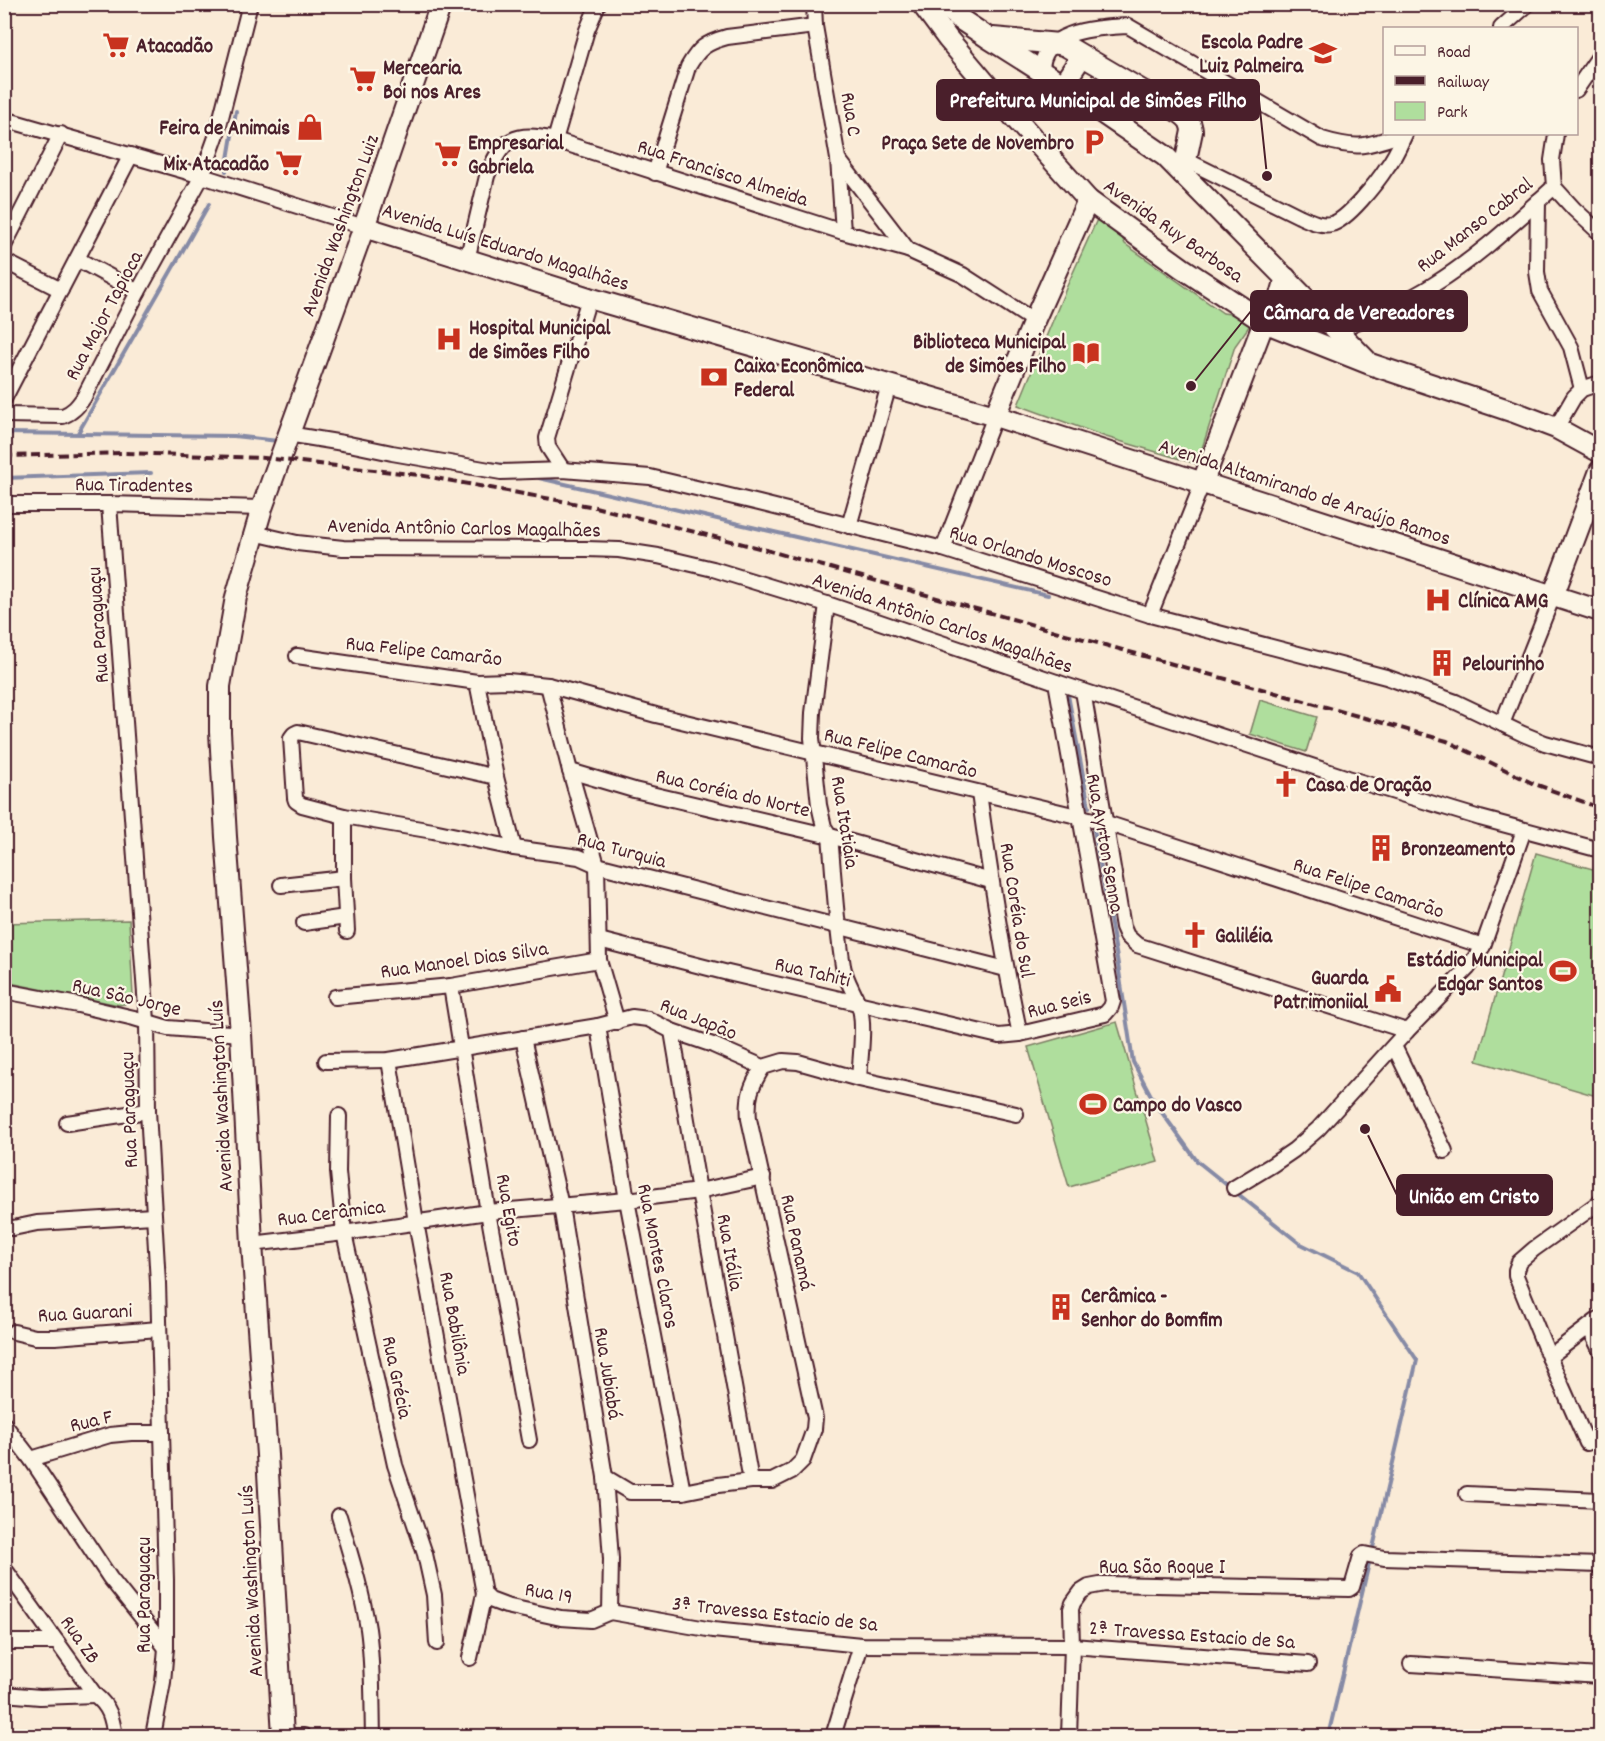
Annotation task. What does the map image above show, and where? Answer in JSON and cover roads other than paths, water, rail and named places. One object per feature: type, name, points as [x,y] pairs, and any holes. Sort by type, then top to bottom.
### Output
[{"type":"main road","name":"Avenida Washington Luiz","points":[[284,446],[364,227],[441,4]]},
{"type":"main road","name":"Avenida Ruy Barbosa","points":[[922,4],[948,39],[1014,117],[1088,200],[1144,242],[1264,322],[1370,364],[1556,428],[1600,452]]},
{"type":"main road","points":[[943,4],[960,19],[1165,156],[1185,167],[1246,239],[1370,364]]},
{"type":"main road","points":[[987,37],[1066,46],[1188,118],[1192,131],[1185,167]]},
{"type":"main road","points":[[1062,86],[1082,56]]},
{"type":"main road","points":[[995,416],[1088,200]]},
{"type":"main road","name":"Avenida Luís Eduardo Magalhães","points":[[364,227],[589,298],[995,416]]},
{"type":"main road","points":[[1202,484],[1264,322],[1280,299],[1286,278]]},
{"type":"main road","name":"Avenida Altamirando de Araújo Ramos","points":[[995,416],[1600,611]]},
{"type":"main road","name":"Avenida Washington Luís","points":[[283,1736],[241,1034],[226,837],[220,732],[220,686],[236,597],[254,533],[284,446]]},
{"type":"main road","points":[[1553,596],[1600,471]]},
{"type":"street","name":"Rua Major Tapioca","points":[[4,415],[63,416],[71,413],[84,397],[138,291],[202,176],[216,137],[250,4]]},
{"type":"street","points":[[555,140],[587,30],[598,4]]},
{"type":"street","name":"Rua C","points":[[813,4],[838,159],[843,232]]},
{"type":"street","points":[[1502,27],[1528,4]]},
{"type":"street","points":[[656,173],[688,67],[703,46],[726,37],[815,26]]},
{"type":"street","points":[[1042,72],[1044,56],[1054,44],[1065,37],[1081,30],[1128,26],[1322,140],[1359,147],[1401,135]]},
{"type":"street","points":[[1578,87],[1600,55]]},
{"type":"street","name":"Avenida Luís Eduardo Magalhães","points":[[4,119],[202,176],[364,227]]},
{"type":"street","points":[[4,246],[61,134]]},
{"type":"street","points":[[1185,167],[1314,223],[1334,224],[1352,210],[1387,168],[1404,135]]},
{"type":"street","name":"Rua Manso Cabral","points":[[1338,330],[1398,304],[1432,285],[1484,247],[1554,187],[1552,160],[1556,135]]},
{"type":"street","name":"Rua Francisco Almeida","points":[[467,260],[487,176],[501,148],[512,140],[536,136],[555,140],[843,232],[908,250],[963,275],[1034,321]]},
{"type":"street","points":[[4,399],[131,155]]},
{"type":"street","points":[[838,159],[908,250]]},
{"type":"street","points":[[1554,187],[1600,233]]},
{"type":"street","points":[[1538,201],[1537,272],[1540,291],[1571,347],[1582,389]]},
{"type":"street","points":[[77,259],[138,291]]},
{"type":"street","points":[[4,261],[61,290]]},
{"type":"street","points":[[563,470],[548,447],[547,438],[589,298]]},
{"type":"street","points":[[1556,428],[1574,397],[1582,389],[1600,382]]},
{"type":"street","points":[[849,526],[889,385]]},
{"type":"street","points":[[943,549],[995,416]]},
{"type":"street","name":"Rua Orlando Moscoso","points":[[284,446],[349,444],[501,472],[563,470],[650,477],[943,549],[1150,615],[1386,677],[1456,702],[1545,743],[1600,758]]},
{"type":"street","points":[[1150,615],[1202,484]]},
{"type":"street","name":"Rua Tiradentes","points":[[4,504],[262,508]]},
{"type":"street","name":"Rua Paraguaçu","points":[[109,504],[147,1021],[148,1111],[159,1329],[165,1648],[163,1682],[153,1737]]},
{"type":"street","name":"Avenida Antônio Carlos Magalhães","points":[[254,533],[297,543],[343,548],[619,550],[658,556],[713,569],[827,604],[1348,778],[1480,818],[1600,850]]},
{"type":"street","points":[[1502,724],[1553,596]]},
{"type":"street","name":"Rua Itatiaia","points":[[827,604],[812,738],[819,806],[824,827],[830,836],[844,968],[862,1020],[859,1079]]},
{"type":"street","name":"Rua Felipe Camarão","points":[[297,656],[477,682],[508,681],[548,685],[656,715],[1106,823],[1483,946]]},
{"type":"street","points":[[477,682],[496,777],[514,848]]},
{"type":"street","name":"Rua Ayrton Senna","points":[[1056,682],[1113,1001],[1108,1011]]},
{"type":"street","points":[[548,685],[597,865],[599,960],[617,1022]]},
{"type":"street","name":"Rua Ayrton Senna","points":[[1083,691],[1123,927],[1127,936],[1137,945],[1407,1031]]},
{"type":"street","name":"Rua Turquia","points":[[496,777],[298,732],[292,735],[296,801],[302,805],[344,816],[514,848],[579,857],[597,865],[1006,969]]},
{"type":"street","name":"Rua Coréia do Norte","points":[[570,771],[634,790],[830,836],[991,881]]},
{"type":"street","name":"Rua Coréia do Sul","points":[[979,793],[991,881],[1020,1034]]},
{"type":"street","points":[[304,923],[347,924],[344,816]]},
{"type":"street","points":[[1234,1188],[1294,1150],[1318,1129],[1468,968],[1483,946],[1524,830]]},
{"type":"street","points":[[281,885],[344,878]]},
{"type":"street","name":"Rua Tahiti","points":[[598,940],[728,973],[999,1036],[1020,1034]]},
{"type":"street","name":"Rua Manoel Dias Silva","points":[[335,998],[451,986],[599,960]]},
{"type":"street","name":"Rua Egito","points":[[451,986],[488,1212],[529,1440]]},
{"type":"street","name":"Rua São Jorge","points":[[4,992],[78,1005],[168,1028],[241,1034]]},
{"type":"street","name":"Rua Seis","points":[[1020,1034],[1100,1015],[1108,1011]]},
{"type":"street","name":"Rua Japão","points":[[326,1061],[389,1060],[598,1026],[632,1017],[648,1018],[672,1031],[713,1045],[763,1067]]},
{"type":"street","name":"Rua Montes Claros","points":[[598,1026],[627,1200],[683,1492]]},
{"type":"street","name":"Rua Itália","points":[[672,1031],[751,1481]]},
{"type":"street","name":"Rua Jubiabá","points":[[523,1038],[561,1206],[605,1477]]},
{"type":"street","points":[[1394,1046],[1445,1150]]},
{"type":"street","name":"Rua Babilônia","points":[[389,1060],[484,1594]]},
{"type":"street","points":[[763,1067],[783,1061],[798,1062],[859,1079],[1016,1114]]},
{"type":"street","name":"Rua Panamá","points":[[751,1481],[772,1480],[792,1471],[803,1460],[814,1429],[814,1418],[749,1119],[749,1094],[753,1082],[763,1067]]},
{"type":"street","points":[[67,1123],[148,1111]]},
{"type":"street","name":"Rua Grécia","points":[[339,1116],[338,1172],[344,1233],[394,1465],[425,1554],[434,1594],[437,1643]]},
{"type":"street","name":"Rua Cerâmica","points":[[252,1244],[488,1212],[627,1200],[699,1191],[763,1177]]},
{"type":"street","points":[[1587,1443],[1516,1276],[1517,1266],[1534,1249],[1600,1202]]},
{"type":"street","points":[[4,1227],[153,1216]]},
{"type":"street","points":[[1549,1357],[1600,1318]]},
{"type":"street","points":[[1588,1327],[1600,1350]]},
{"type":"street","name":"Rua Guarani","points":[[14,1332],[35,1337],[55,1337],[159,1329]]},
{"type":"street","points":[[4,1425],[31,1459],[110,1578],[165,1648]]},
{"type":"street","name":"Rua F","points":[[31,1459],[110,1436],[162,1433]]},
{"type":"street","points":[[605,1477],[630,1492],[683,1492],[751,1481]]},
{"type":"street","points":[[605,1477],[611,1559],[610,1612]]},
{"type":"street","points":[[1467,1494],[1600,1500]]},
{"type":"street","points":[[339,1516],[362,1598],[368,1630],[373,1737]]},
{"type":"street","name":"Rua São Roque I","points":[[1069,1737],[1071,1609],[1081,1592],[1089,1587],[1105,1584],[1349,1588],[1352,1587],[1361,1556],[1364,1554],[1384,1558],[1600,1565]]},
{"type":"street","name":"Rua ZB","points":[[4,1568],[95,1695],[106,1703],[115,1737]]},
{"type":"street","points":[[471,1658],[484,1594]]},
{"type":"street","name":"Rua 19","points":[[484,1594],[490,1600],[506,1606],[561,1618],[591,1620],[610,1612]]},
{"type":"street","name":"3ª Travessa Estacio de Sa","points":[[610,1612],[713,1630],[861,1645],[1072,1646]]},
{"type":"street","points":[[4,1642],[57,1642]]},
{"type":"street","points":[[835,1736],[861,1645]]},
{"type":"street","name":"2ª Travessa Estacio de Sa","points":[[1072,1646],[1308,1664]]},
{"type":"street","points":[[1412,1664],[1600,1676]]},
{"type":"street","points":[[4,1694],[40,1697],[95,1695]]},
{"type":"street","points":[[283,1736],[304,1737]]},
{"type":"waterway","points":[[226,171],[236,111]]},
{"type":"waterway","points":[[78,433],[209,204]]},
{"type":"waterway","points":[[4,433],[234,436],[278,441]]},
{"type":"waterway","points":[[292,442],[314,445]]},
{"type":"waterway","points":[[486,463],[506,465]]},
{"type":"waterway","points":[[4,478],[151,473]]},
{"type":"waterway","points":[[539,478],[1048,595]]},
{"type":"waterway","points":[[1068,695],[1089,807]]},
{"type":"waterway","points":[[1093,824],[1133,1062],[1155,1103],[1197,1161],[1299,1243],[1358,1272],[1417,1360],[1372,1552]]},
{"type":"waterway","points":[[1328,1736],[1370,1559]]},
{"type":"railway","points":[[4,456],[125,453],[264,458],[419,475],[595,507],[759,548],[1447,741],[1532,783],[1600,808]]},
{"type":"place","name":"Atacadão","points":[[116,45]]},
{"type":"place","name":"Escola Padre Luiz Palmeira","points":[[1323,53]]},
{"type":"place","name":"Mercearia Boi nos Ares","points":[[363,79]]},
{"type":"place","name":"Feira de Animais","points":[[310,127]]},
{"type":"place","name":"Praça Sete de Novembro","points":[[1094,142]]},
{"type":"place","name":"Empresarial Gabriela","points":[[448,154]]},
{"type":"place","name":"Mix Atacadão","points":[[289,163]]},
{"type":"place","name":"Prefeitura Municipal de Simões Filho","points":[[1267,176]]},
{"type":"place","name":"Hospital Municipal de Simões Filho","points":[[449,339]]},
{"type":"place","name":"Biblioteca Municipal de Simões Filho","points":[[1086,353]]},
{"type":"place","name":"Caixa Econômica Federal","points":[[714,377]]},
{"type":"place","name":"Câmara de Vereadores","points":[[1191,386]]},
{"type":"place","name":"Clínica AMG","points":[[1438,600]]},
{"type":"place","name":"Pelourinho","points":[[1442,663]]},
{"type":"place","name":"Casa de Oração","points":[[1286,784]]},
{"type":"place","name":"Bronzeamento","points":[[1381,848]]},
{"type":"place","name":"Galiléia","points":[[1195,935]]},
{"type":"place","name":"Estádio Municipal Edgar Santos","points":[[1563,971]]},
{"type":"place","name":"Guarda Patrimoniial","points":[[1388,989]]},
{"type":"place","name":"Campo do Vasco","points":[[1093,1104]]},
{"type":"place","name":"União em Cristo","points":[[1365,1129]]},
{"type":"place","name":"Cerâmica - Senhor do Bomfim","points":[[1061,1307]]}]
